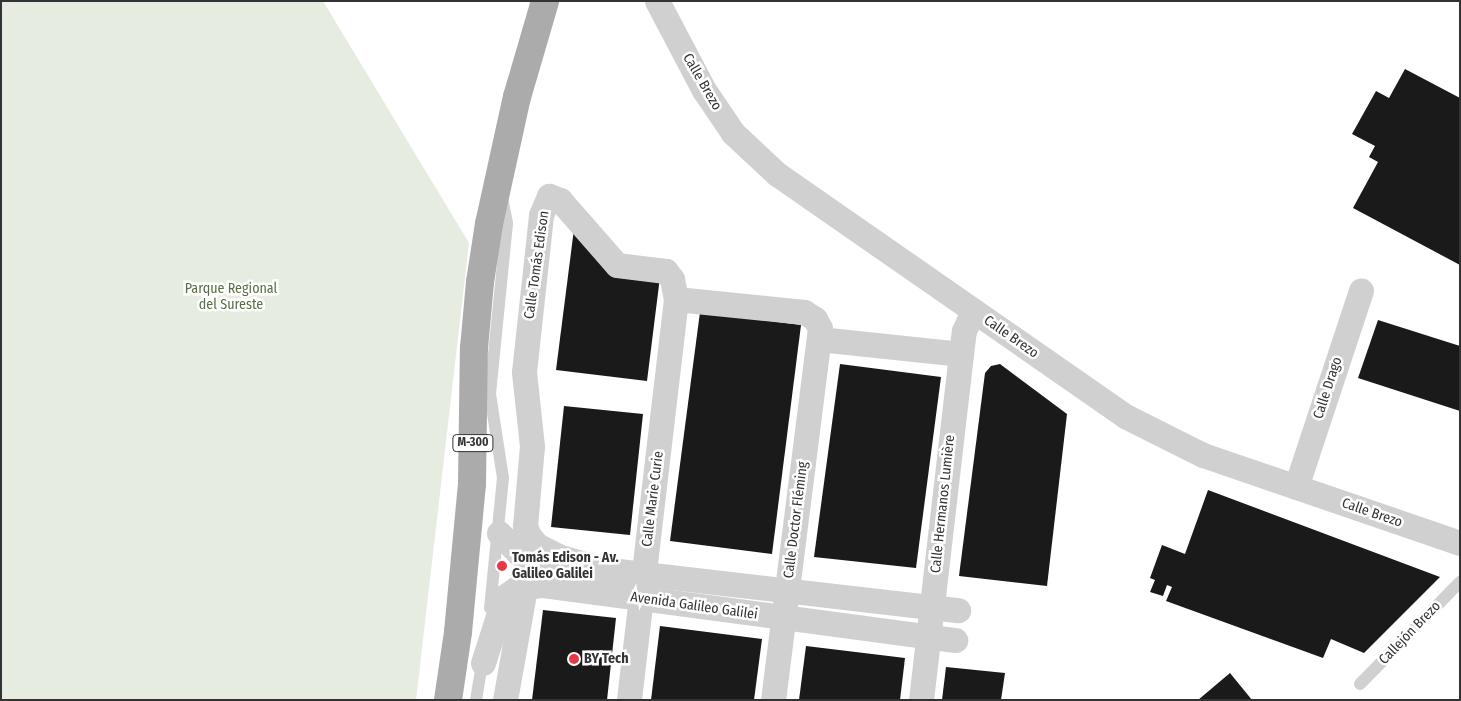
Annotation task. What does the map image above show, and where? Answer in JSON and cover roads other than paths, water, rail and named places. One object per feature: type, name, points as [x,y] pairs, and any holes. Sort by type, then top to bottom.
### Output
[{"type":"main road","name":"M-300","points":[[448,700],[458,632],[472,484],[474,348],[489,224],[517,97],[545,1]]},
{"type":"street","name":"Calle Brezo","points":[[657,1],[704,90],[733,133],[777,174],[1125,416],[1203,455],[1460,543]]},
{"type":"street","name":"Calle Tomás Edison","points":[[592,566],[558,556],[538,546],[528,536],[526,526],[532,446],[524,372],[541,215],[549,196],[560,200],[617,265],[666,271],[672,280],[676,299]]},
{"type":"street","name":"Calle Drago","points":[[1296,486],[1361,290]]},
{"type":"street","points":[[676,299],[804,312],[815,319],[820,328],[819,339],[960,354]]},
{"type":"street","name":"Calle Marie Curie","points":[[629,700],[676,299]]},
{"type":"street","name":"Calle Hermanos Lumière","points":[[921,700],[960,354],[964,331],[973,310]]},
{"type":"street","name":"Calle Doctor Fléming","points":[[773,700],[819,339]]},
{"type":"street","name":"Avenida Galileo Galilei","points":[[498,533],[526,557],[541,562],[592,566],[958,610]]},
{"type":"street","name":"Avenida Galileo Galilei","points":[[483,663],[504,597],[524,588],[543,585],[956,640]]},
{"type":"street","points":[[505,700],[524,588]]},
{"type":"lane","points":[[476,700],[483,663],[503,478],[490,394],[508,223],[498,187]]},
{"type":"lane","name":"Callejón Brezo","points":[[1360,684],[1460,582]]},
{"type":"place","name":"Tomás Edison - Av. Galileo Galilei","points":[[502,566]]},
{"type":"place","name":"BY Tech","points":[[574,659]]},
{"type":"park label","name":"Parque Regional del Sureste","points":[[231,298]]}]
